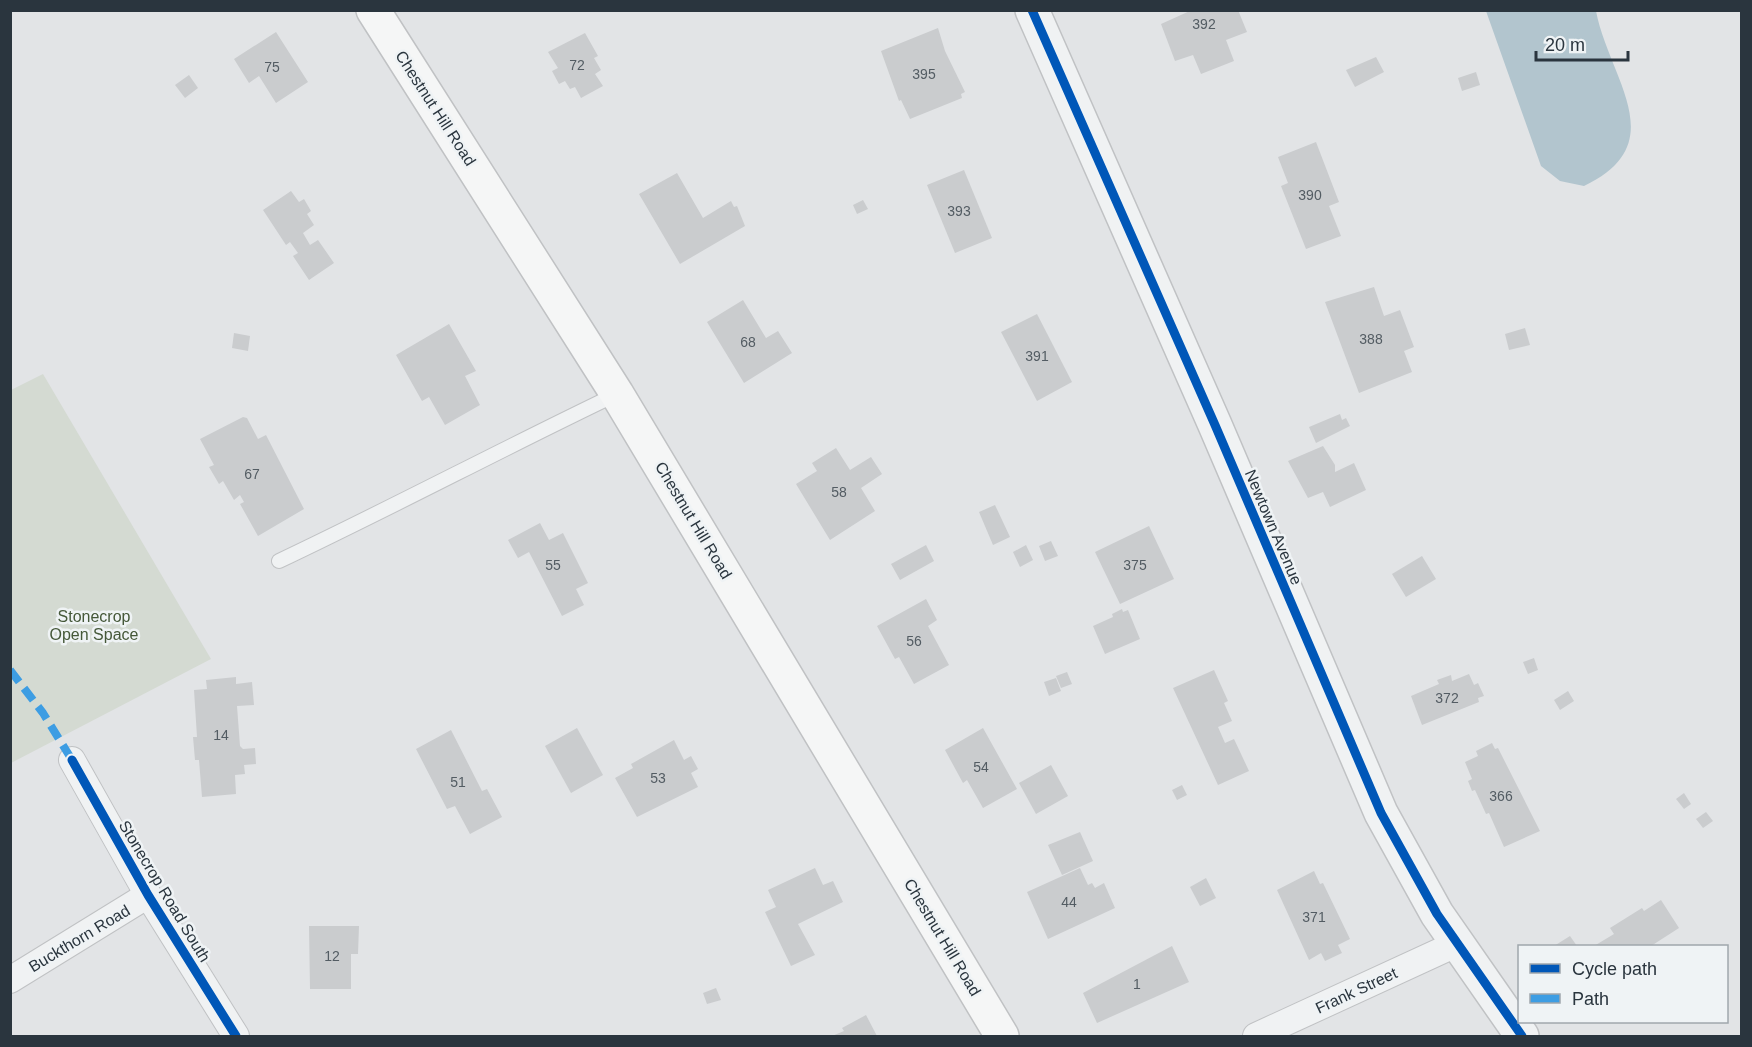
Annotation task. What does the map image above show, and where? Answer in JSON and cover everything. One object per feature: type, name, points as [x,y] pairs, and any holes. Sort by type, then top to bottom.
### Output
[{"type":"main road","name":"Chestnut Hill Road","points":[[373,10],[617,394],[1002,1036]]},
{"type":"street","name":"Newtown Avenue","points":[[1032,10],[1215,425],[1381,813],[1420,885],[1456,944],[1522,1036]]},
{"type":"street","name":"Stonecrop Road South","points":[[72,760],[148,896],[236,1036]]},
{"type":"street","name":"Buckthorn Road","points":[[10,980],[148,896]]},
{"type":"street","name":"Frank Street","points":[[1256,1036],[1456,944]]},
{"type":"lane","points":[[279,561],[386,510],[470,464],[617,394]]},
{"type":"green space","name":"Stonecrop Open Space","points":[[43,374],[211,659],[11,763],[11,390]]},
{"type":"water","points":[[1486,11],[1596,11],[1629,108],[1631,130],[1626,150],[1611,169],[1584,186],[1560,181],[1541,166]]},
{"type":"building","points":[[1192,10],[1238,10],[1247,32],[1226,40],[1234,61],[1201,74],[1193,55],[1175,61],[1161,24]]},
{"type":"building","points":[[938,28],[945,51],[965,92],[961,94],[962,98],[910,119],[901,100],[899,101],[881,51]]},
{"type":"building","points":[[276,32],[308,82],[276,103],[259,76],[249,83],[234,59]]},
{"type":"building","points":[[585,33],[598,56],[594,58],[601,70],[595,74],[603,86],[581,98],[575,87],[570,89],[565,81],[559,84],[552,71],[558,68],[548,52]]},
{"type":"building","points":[[1376,57],[1384,72],[1355,87],[1346,70]]},
{"type":"building","points":[[1476,72],[1480,85],[1462,91],[1458,78]]},
{"type":"building","points":[[189,75],[198,88],[185,98],[175,85]]},
{"type":"building","points":[[1316,142],[1339,202],[1329,206],[1341,236],[1306,249],[1281,186],[1288,183],[1278,157]]},
{"type":"building","points":[[964,170],[992,238],[955,253],[927,185]]},
{"type":"building","points":[[677,173],[703,218],[731,201],[734,207],[737,206],[745,226],[680,264],[639,194]]},
{"type":"building","points":[[291,191],[299,202],[304,199],[311,211],[307,214],[314,225],[303,233],[310,245],[318,240],[334,263],[309,280],[293,256],[298,253],[290,242],[286,245],[263,210]]},
{"type":"building","points":[[863,200],[868,209],[857,214],[853,205]]},
{"type":"building","points":[[1374,287],[1384,316],[1400,310],[1414,347],[1404,351],[1412,372],[1359,393],[1325,302]]},
{"type":"building","points":[[743,300],[766,338],[778,331],[792,353],[744,383],[707,322]]},
{"type":"building","points":[[1037,314],[1072,382],[1037,401],[1001,332]]},
{"type":"building","points":[[449,324],[476,371],[465,376],[480,405],[445,425],[429,397],[422,401],[396,355]]},
{"type":"building","points":[[1525,328],[1530,345],[1509,350],[1505,334]]},
{"type":"building","points":[[234,333],[250,336],[248,351],[232,348]]},
{"type":"building","points":[[1340,414],[1342,420],[1346,418],[1350,426],[1316,443],[1309,427]]},
{"type":"building","points":[[243,417],[247,418],[258,439],[266,435],[304,509],[258,536],[240,504],[244,502],[240,495],[234,500],[223,481],[219,484],[209,467],[214,465],[200,439]]},
{"type":"building","points":[[1323,446],[1335,465],[1335,472],[1354,463],[1366,490],[1330,507],[1323,492],[1308,498],[1288,461]]},
{"type":"building","points":[[836,448],[850,470],[871,457],[882,474],[861,488],[875,511],[830,540],[796,484],[817,471],[812,463]]},
{"type":"building","points":[[995,505],[1010,537],[993,545],[979,512]]},
{"type":"building","points":[[540,523],[549,540],[563,533],[588,583],[576,589],[584,605],[562,616],[529,552],[518,558],[508,540]]},
{"type":"building","points":[[1149,526],[1174,579],[1120,604],[1095,552]]},
{"type":"building","points":[[1051,541],[1058,556],[1045,561],[1039,546]]},
{"type":"building","points":[[926,545],[934,561],[900,580],[891,564]]},
{"type":"building","points":[[1026,545],[1033,560],[1020,567],[1013,552]]},
{"type":"building","points":[[1422,556],[1436,579],[1406,597],[1392,574]]},
{"type":"building","points":[[926,599],[937,620],[928,626],[949,665],[914,684],[899,657],[895,659],[877,626]]},
{"type":"building","points":[[1122,609],[1123,612],[1128,610],[1140,639],[1105,654],[1093,626],[1113,617],[1112,614]]},
{"type":"building","points":[[1534,658],[1538,670],[1528,674],[1523,662]]},
{"type":"building","points":[[1214,670],[1228,701],[1224,703],[1232,721],[1218,727],[1225,743],[1234,739],[1249,771],[1218,785],[1173,688]]},
{"type":"building","points":[[1067,672],[1072,684],[1061,688],[1056,676]]},
{"type":"building","points":[[1469,674],[1474,685],[1478,683],[1484,696],[1478,698],[1479,702],[1422,725],[1411,696],[1439,684],[1437,680],[1451,675],[1452,681]]},
{"type":"building","points":[[236,677],[236,684],[252,682],[254,705],[237,706],[240,746],[243,749],[255,748],[256,764],[244,765],[245,774],[235,775],[236,794],[202,797],[199,760],[195,760],[193,737],[197,737],[194,690],[207,689],[206,680]]},
{"type":"building","points":[[1056,678],[1061,691],[1049,696],[1044,682]]},
{"type":"building","points":[[1568,691],[1574,701],[1560,710],[1554,700]]},
{"type":"building","points":[[577,728],[603,775],[571,793],[545,746]]},
{"type":"building","points":[[983,728],[1017,789],[983,808],[967,780],[963,783],[945,750]]},
{"type":"building","points":[[451,730],[482,791],[487,789],[502,817],[470,834],[455,806],[447,809],[416,749]]},
{"type":"building","points":[[674,740],[684,760],[691,756],[698,769],[691,773],[698,787],[637,817],[615,778],[633,768],[631,764]]},
{"type":"building","points":[[1492,743],[1495,749],[1498,748],[1540,831],[1504,847],[1489,813],[1486,814],[1475,790],[1472,791],[1468,781],[1472,779],[1465,762],[1478,756],[1476,751]]},
{"type":"building","points":[[1051,765],[1068,796],[1036,814],[1019,783]]},
{"type":"building","points":[[1182,785],[1187,795],[1177,800],[1172,790]]},
{"type":"building","points":[[1684,793],[1691,804],[1684,809],[1676,799]]},
{"type":"building","points":[[1706,812],[1713,821],[1703,828],[1696,819]]},
{"type":"building","points":[[1080,832],[1093,861],[1062,875],[1048,845]]},
{"type":"building","points":[[815,868],[823,885],[833,881],[843,902],[798,924],[815,955],[791,966],[765,912],[776,907],[768,890]]},
{"type":"building","points":[[1080,868],[1088,885],[1092,883],[1095,888],[1104,883],[1115,908],[1048,939],[1027,892]]},
{"type":"building","points":[[1314,871],[1320,884],[1323,883],[1350,939],[1338,945],[1342,953],[1325,961],[1321,953],[1309,960],[1277,890]]},
{"type":"building","points":[[1206,878],[1216,898],[1200,906],[1190,887]]},
{"type":"building","points":[[1661,900],[1679,928],[1653,945],[1596,945],[1614,934],[1610,928],[1642,908],[1644,911]]},
{"type":"building","points":[[309,926],[359,926],[358,954],[351,954],[351,989],[310,989]]},
{"type":"building","points":[[1570,936],[1576,945],[1556,945]]},
{"type":"building","points":[[1172,946],[1189,982],[1097,1023],[1083,993]]},
{"type":"building","points":[[716,988],[721,1000],[707,1004],[703,993]]},
{"type":"building","points":[[866,1015],[877,1036],[832,1036],[844,1031],[842,1028]]},
{"type":"marked path","points":[[10,670],[43,713],[72,760]]},
{"type":"cycle path","points":[[1032,10],[1215,425],[1381,813],[1437,914],[1522,1036]]},
{"type":"cycle path","points":[[72,760],[148,895],[236,1036]]}]
